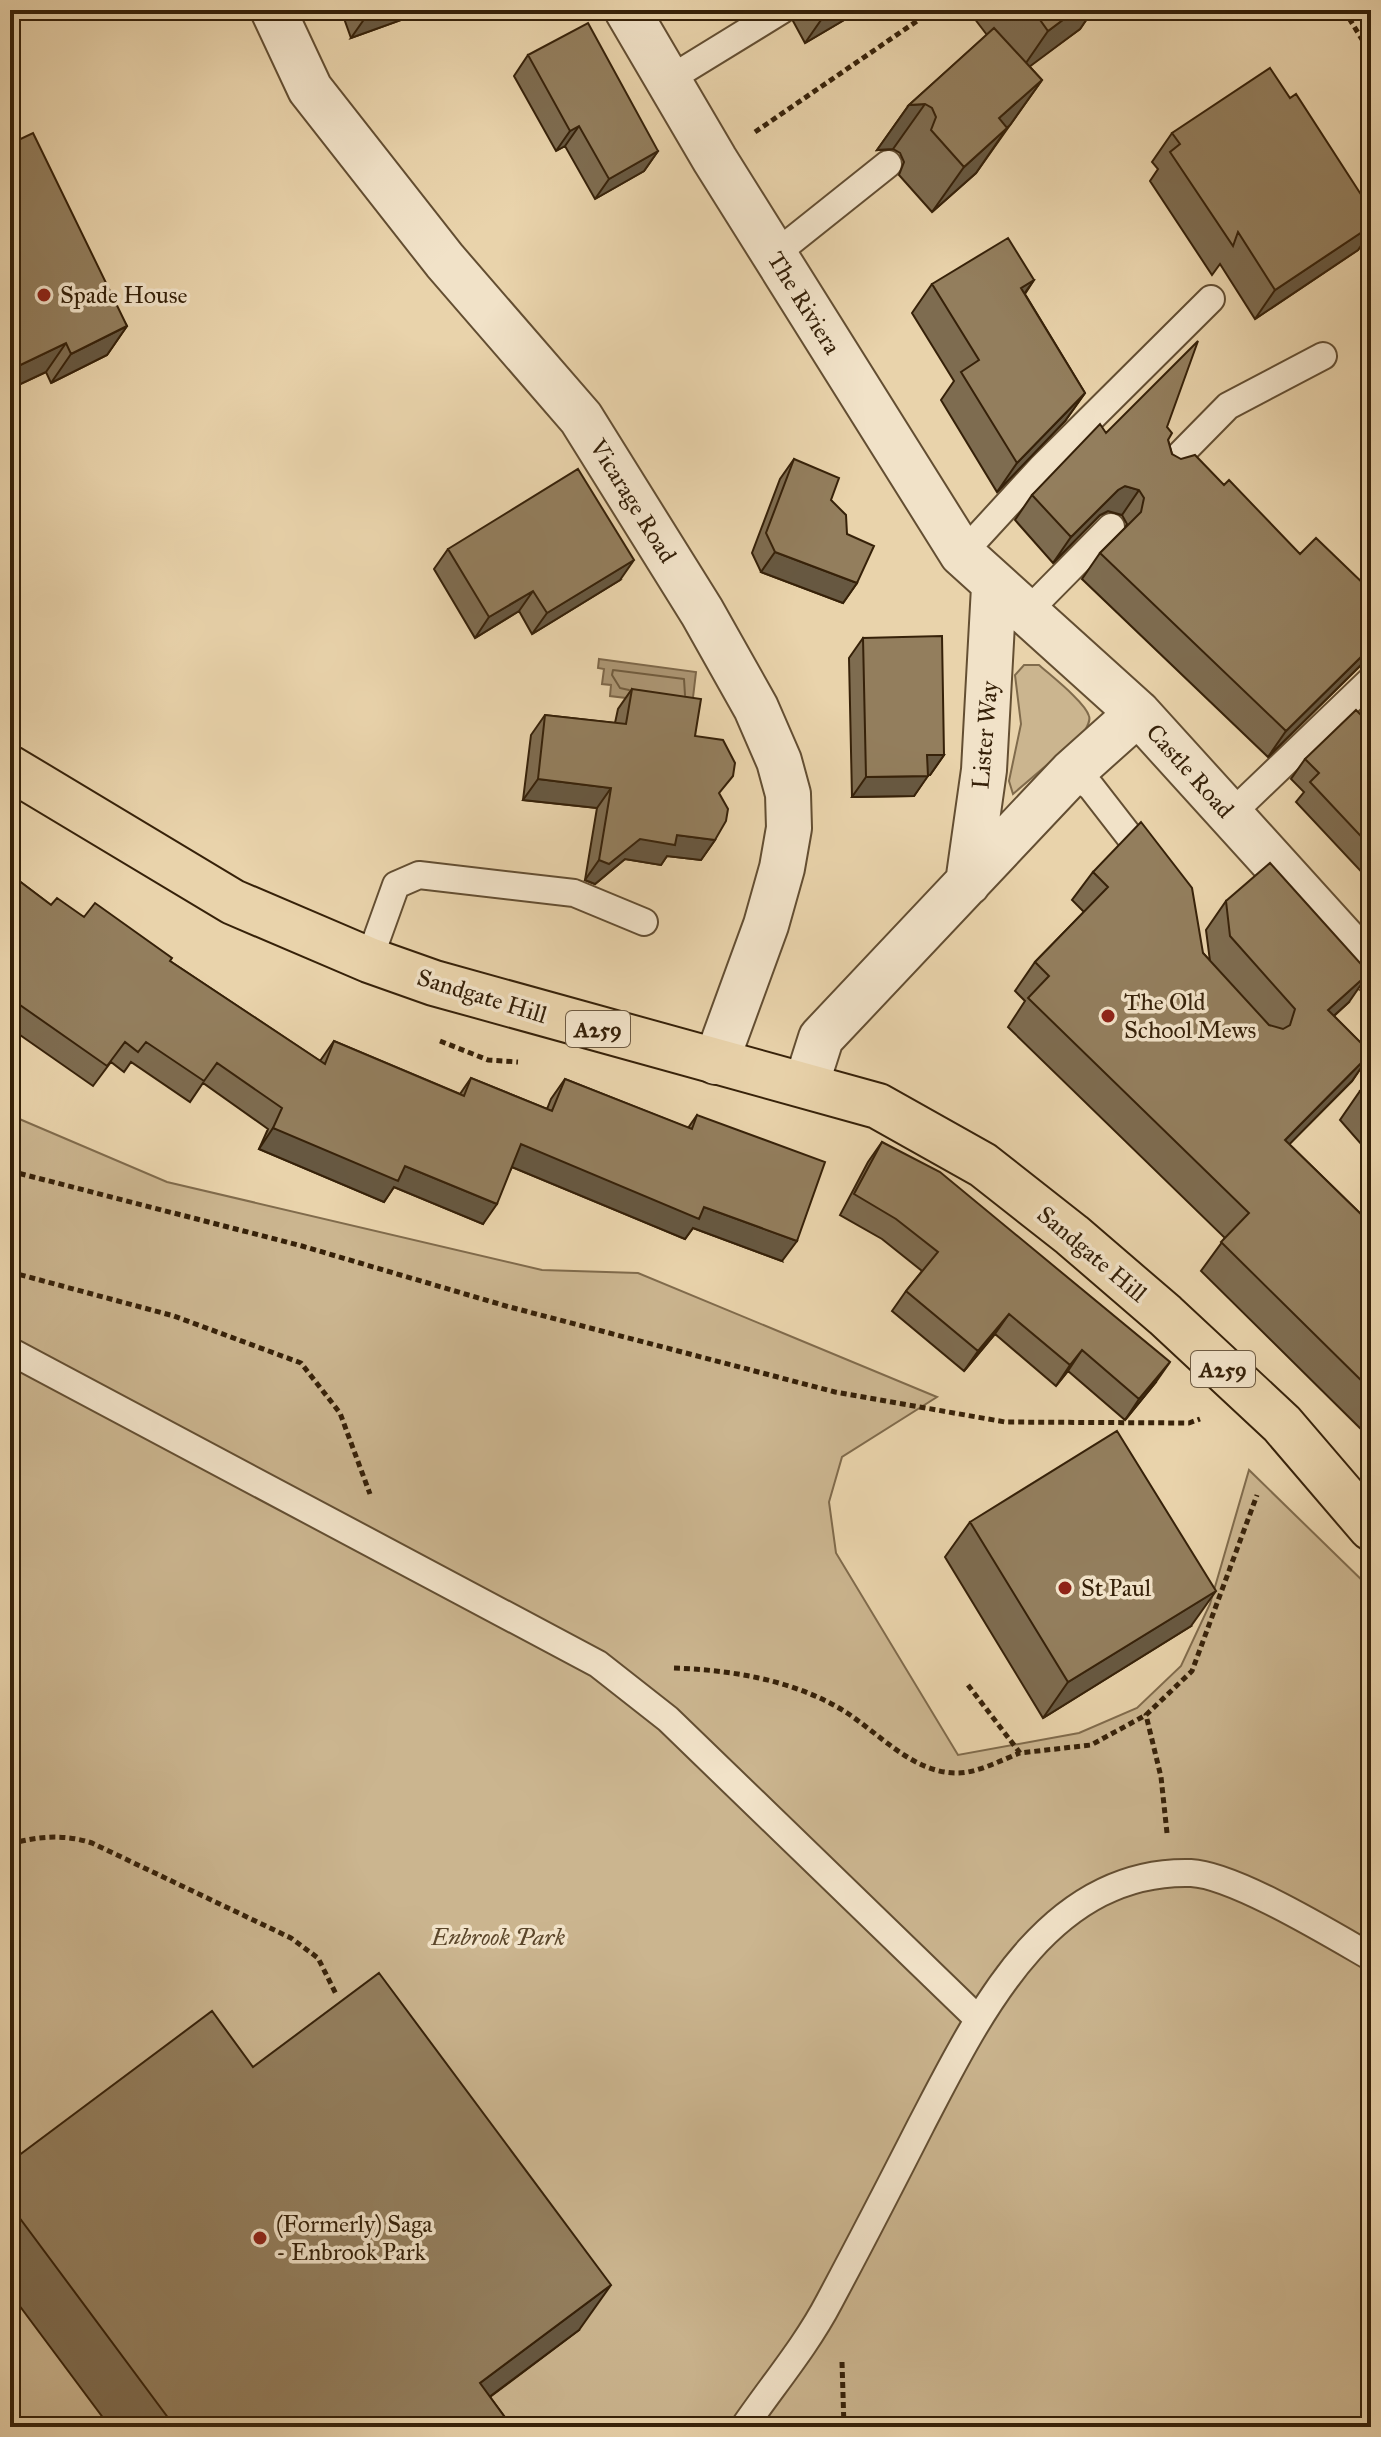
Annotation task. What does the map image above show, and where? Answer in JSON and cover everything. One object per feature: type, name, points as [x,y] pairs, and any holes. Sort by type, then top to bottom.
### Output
[{"type":"highway","name":"Sandgate Hill","points":[[10,768],[233,902],[369,960],[448,987],[878,1106],[983,1165],[1165,1315],[1282,1424],[1371,1528]]},
{"type":"street","name":"Vicarage Road","points":[[273,10],[310,89],[445,261],[581,418],[702,612],[756,708],[779,761],[788,805],[789,828],[782,868],[766,925],[716,1062]]},
{"type":"street","name":"The Riviera","points":[[627,10],[715,160],[962,554],[1011,599]]},
{"type":"street","name":"Castle Road","points":[[1011,599],[1138,713],[1371,970]]},
{"type":"street","name":"Lister Way","points":[[968,883],[1011,599]]},
{"type":"street","points":[[806,1085],[821,1038],[1071,773],[1138,713]]},
{"type":"lane","points":[[668,80],[782,10]]},
{"type":"lane","points":[[774,255],[888,164]]},
{"type":"lane","points":[[962,554],[1041,468],[1211,299]]},
{"type":"lane","points":[[1166,469],[1234,402],[1323,356]]},
{"type":"lane","points":[[1011,599],[1111,527]]},
{"type":"lane","points":[[1229,816],[1371,680]]},
{"type":"lane","points":[[1071,773],[1091,787],[1168,885]]},
{"type":"lane","points":[[369,960],[396,885],[419,875],[574,893],[644,922]]},
{"type":"lane","points":[[10,1351],[598,1664],[668,1719],[977,2018]]},
{"type":"lane","points":[[744,2427],[827,2307],[977,2018],[1029,1950],[1072,1911],[1097,1893],[1123,1882],[1171,1874],[1217,1878],[1318,1926],[1371,1957]]},
{"type":"path","points":[[715,160],[933,10]]},
{"type":"path","points":[[1344,10],[1371,54]]},
{"type":"path","points":[[431,1037],[488,1060],[531,1063]]},
{"type":"path","points":[[10,1171],[302,1246],[506,1306],[835,1392],[1005,1422],[1189,1423],[1210,1415]]},
{"type":"path","points":[[10,1272],[174,1316],[301,1363],[340,1413],[372,1499]]},
{"type":"path","points":[[660,1660],[673,1668],[729,1670],[795,1690],[842,1710],[930,1769],[957,1774],[1020,1753],[1091,1745],[1146,1715],[1192,1671],[1257,1495]]},
{"type":"path","points":[[968,1685],[1020,1753]]},
{"type":"path","points":[[1146,1715],[1161,1777],[1171,1874]]},
{"type":"path","points":[[10,1844],[41,1836],[71,1836],[92,1843],[291,1938],[318,1958],[337,1996]]},
{"type":"green space","points":[[1024,665],[1039,665],[1081,704],[1089,720],[1083,734],[1013,794],[1009,781],[1021,724],[1015,675]]},
{"type":"green space","name":"Enbrook Park","points":[[10,1115],[167,1182],[542,1270],[638,1273],[937,1397],[842,1457],[829,1502],[836,1553],[958,1755],[1079,1733],[1137,1708],[1181,1666],[1210,1604],[1249,1470],[1371,1589],[1371,2427],[10,2427]]},
{"type":"water","points":[[599,659],[696,672],[692,706],[610,696],[611,685],[602,684],[604,669],[598,668]]},
{"type":"building","points":[[362,10],[388,10],[365,18]]},
{"type":"building","points":[[1033,10],[1076,10],[1048,31]]},
{"type":"building","points":[[588,23],[658,151],[609,179],[579,126],[570,131],[528,55]]},
{"type":"building","points":[[994,28],[1042,80],[999,118],[1007,128],[964,167],[931,130],[936,117],[932,108],[925,104],[909,105]]},
{"type":"building","points":[[1270,68],[1290,98],[1296,94],[1371,210],[1371,226],[1275,290],[1238,232],[1233,246],[1170,152],[1180,144],[1172,133]]},
{"type":"building","name":"Spade House","points":[[33,133],[127,326],[71,354],[66,343],[10,370],[10,268],[15,266],[10,256],[10,144]]},
{"type":"building","points":[[1008,238],[1034,280],[1021,288],[1085,393],[1017,463],[961,372],[979,360],[932,284]]},
{"type":"building","points":[[1198,341],[1167,427],[1172,433],[1168,440],[1172,454],[1181,459],[1195,455],[1224,485],[1229,480],[1300,554],[1316,538],[1371,591],[1371,647],[1286,731],[1100,553],[1141,512],[1144,498],[1139,490],[1125,486],[1118,490],[1071,537],[1032,495],[1100,424],[1106,433]]},
{"type":"building","points":[[794,459],[839,478],[831,500],[846,515],[847,534],[874,546],[857,583],[775,552],[766,533]]},
{"type":"building","points":[[578,469],[634,560],[547,613],[533,591],[489,617],[448,549]]},
{"type":"building","points":[[942,636],[944,755],[927,755],[928,776],[866,777],[863,638]]},
{"type":"building","points":[[632,689],[701,699],[695,736],[723,740],[735,763],[733,776],[719,793],[728,809],[726,821],[715,840],[677,835],[675,845],[640,839],[609,864],[599,860],[611,788],[538,779],[545,715],[626,724]]},
{"type":"building","points":[[1356,710],[1371,725],[1371,847],[1310,782],[1319,773],[1305,759]]},
{"type":"building","points":[[1141,822],[1192,888],[1203,953],[1269,1025],[1283,1029],[1290,1025],[1295,1009],[1230,936],[1226,901],[1270,863],[1369,973],[1328,1010],[1371,1053],[1285,1140],[1371,1224],[1371,1390],[1221,1242],[1249,1213],[1028,998],[1049,976],[1035,962],[1108,887],[1093,872]]},
{"type":"building","points":[[10,874],[51,905],[57,898],[84,917],[95,903],[172,958],[170,961],[325,1064],[334,1041],[464,1096],[471,1078],[552,1111],[565,1079],[692,1129],[697,1115],[825,1162],[797,1241],[704,1207],[699,1219],[521,1144],[497,1204],[405,1166],[398,1181],[273,1128],[282,1108],[217,1063],[204,1081],[146,1042],[138,1052],[125,1042],[107,1066],[10,998]]},
{"type":"building","points":[[1371,1082],[1371,1104],[1360,1091]]},
{"type":"building","points":[[882,1142],[940,1172],[1170,1362],[1139,1399],[1082,1350],[1070,1365],[1009,1314],[978,1351],[906,1291],[938,1252],[896,1219],[854,1194]]},
{"type":"building","name":"St Paul","points":[[1117,1431],[1216,1591],[1068,1682],[970,1522]]},
{"type":"building","name":"(Formerly) Saga - Enbrook Park","points":[[379,1973],[611,2285],[480,2383],[512,2427],[175,2427],[10,2205],[10,2162],[212,2011],[253,2067]]},
{"type":"place","name":"Spade House","points":[[44,295]]},
{"type":"place","name":"The Old School Mews","points":[[1108,1016]]},
{"type":"place","name":"St Paul","points":[[1065,1588]]},
{"type":"place","name":"(Formerly) Saga - Enbrook Park","points":[[260,2238]]}]
